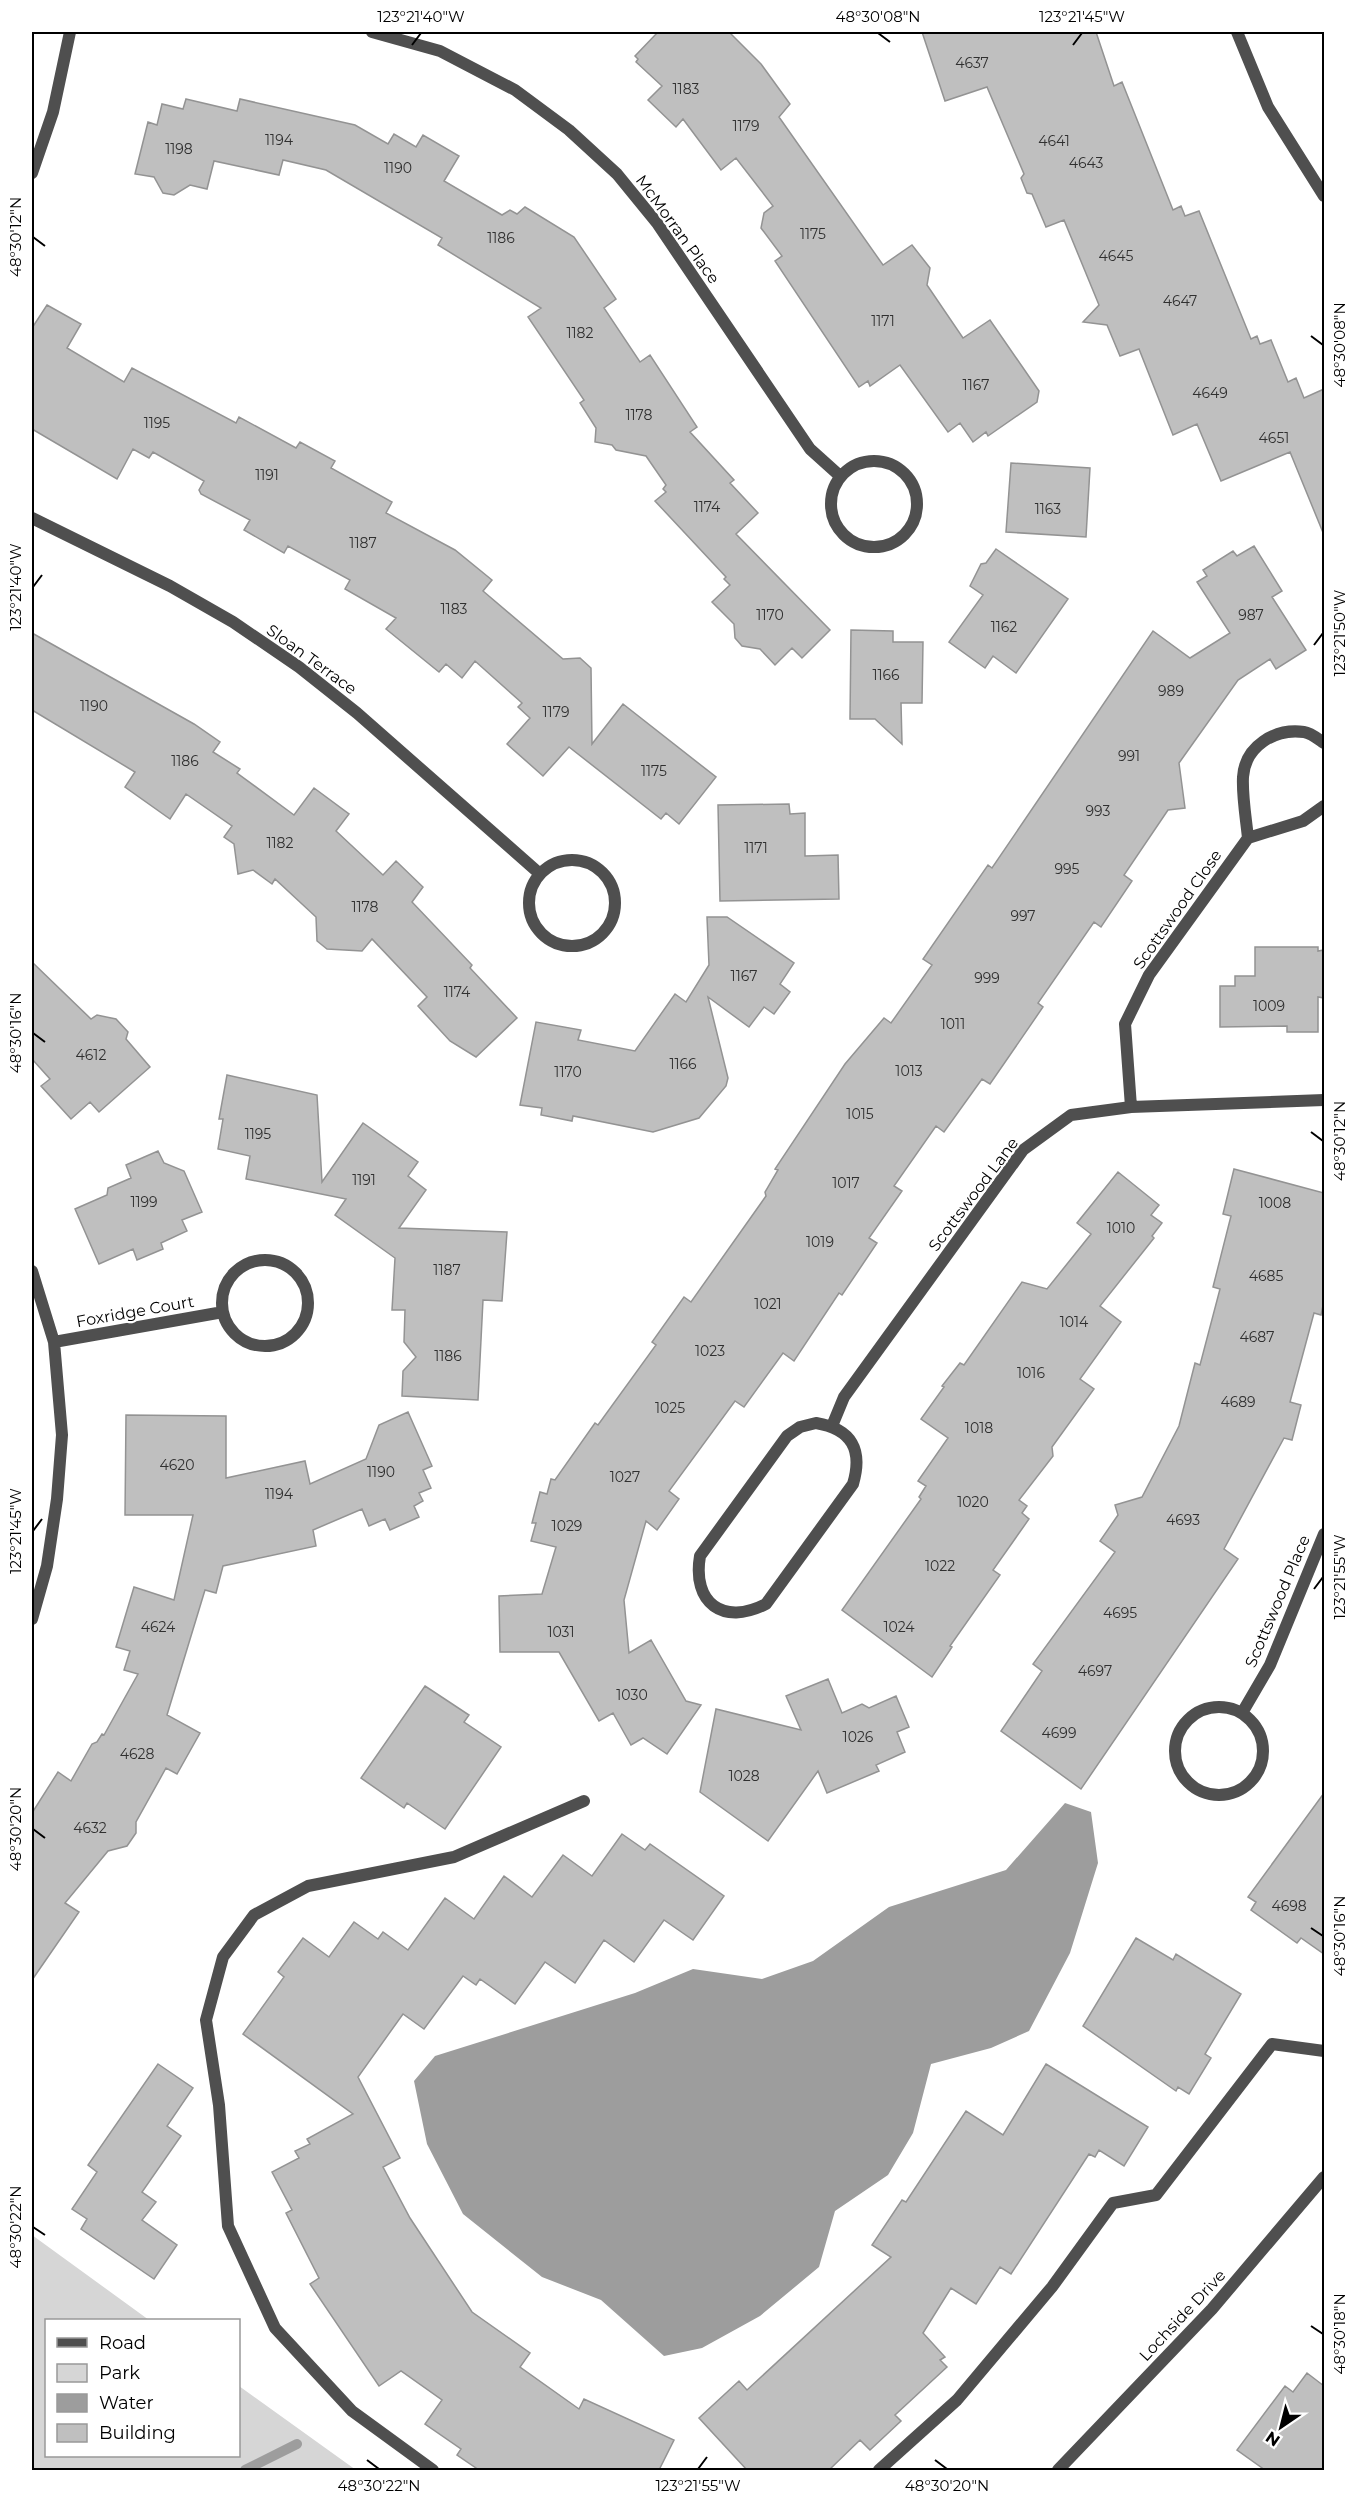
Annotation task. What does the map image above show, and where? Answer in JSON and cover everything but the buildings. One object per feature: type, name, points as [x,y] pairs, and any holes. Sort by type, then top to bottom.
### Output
[{"type":"street","points":[[32,173],[53,112],[70,32]]},
{"type":"street","name":"McMorran Place","points":[[372,32],[440,51],[514,90],[569,130],[617,174],[657,223],[810,448],[840,476]]},
{"type":"street","points":[[1237,32],[1268,107],[1324,196]]},
{"type":"street","points":[[876,460],[902,470],[911,480],[917,493],[915,520],[908,532],[897,542],[882,547],[867,547],[853,542],[841,532],[832,512],[833,489],[840,476],[850,467],[876,460]]},
{"type":"street","name":"Sloan Terrace","points":[[32,518],[170,586],[233,622],[299,667],[357,713],[540,874]]},
{"type":"street","points":[[1324,743],[1306,732],[1284,731],[1265,738],[1252,752],[1243,775],[1248,838],[1303,821],[1324,806]]},
{"type":"street","name":"Scottswood Close","points":[[1131,1107],[1125,1024],[1149,975],[1248,838]]},
{"type":"street","points":[[565,860],[586,863],[605,874],[616,900],[614,915],[608,928],[598,939],[586,945],[564,946],[545,938],[535,927],[529,907],[532,886],[540,874],[551,865],[565,860]]},
{"type":"street","name":"Scottswood Lane","points":[[831,1426],[844,1397],[1023,1150],[1071,1115],[1131,1107],[1324,1100]]},
{"type":"street","points":[[263,1259],[278,1261],[291,1268],[302,1279],[307,1293],[308,1306],[302,1325],[287,1340],[275,1345],[248,1342],[228,1325],[223,1312],[222,1297],[227,1283],[236,1271],[249,1263],[263,1259]]},
{"type":"street","points":[[32,1271],[54,1342],[62,1435],[57,1499],[47,1566],[32,1619]]},
{"type":"street","name":"Foxridge Court","points":[[54,1342],[223,1312]]},
{"type":"street","points":[[816,1423],[831,1426],[846,1435],[856,1450],[858,1468],[853,1484],[766,1604],[749,1612],[731,1613],[714,1606],[701,1592],[697,1574],[700,1556],[787,1436],[800,1427],[816,1423]]},
{"type":"street","name":"Scottswood Place","points":[[1242,1713],[1270,1665],[1324,1534]]},
{"type":"street","points":[[1228,1708],[1242,1713],[1253,1722],[1261,1735],[1264,1750],[1262,1765],[1255,1778],[1244,1789],[1230,1795],[1215,1796],[1201,1792],[1188,1783],[1176,1758],[1176,1744],[1180,1731],[1189,1719],[1207,1709],[1228,1708]]},
{"type":"street","points":[[433,2470],[352,2411],[275,2328],[228,2226],[219,2105],[206,2020],[223,1956],[254,1915],[308,1886],[454,1857],[584,1801]]},
{"type":"street","points":[[879,2470],[957,2400],[1052,2287],[1113,2203],[1156,2195],[1272,2044],[1324,2051]]},
{"type":"street","name":"Lochside Drive","points":[[1058,2470],[1212,2309],[1324,2177]]},
{"type":"green space","points":[[32,2235],[148,2319],[45,2319],[45,2457],[240,2457],[240,2387],[356,2470],[32,2470]]},
{"type":"water","points":[[1065,1803],[1091,1812],[1098,1863],[1070,1953],[1029,2031],[991,2048],[931,2064],[913,2133],[888,2175],[835,2211],[819,2267],[760,2316],[702,2348],[664,2356],[601,2300],[542,2277],[463,2214],[427,2144],[414,2081],[435,2056],[635,1993],[693,1969],[762,1979],[813,1961],[889,1907],[1006,1870]]},
{"type":"waterway","points":[[245,2470],[297,2444]]}]
